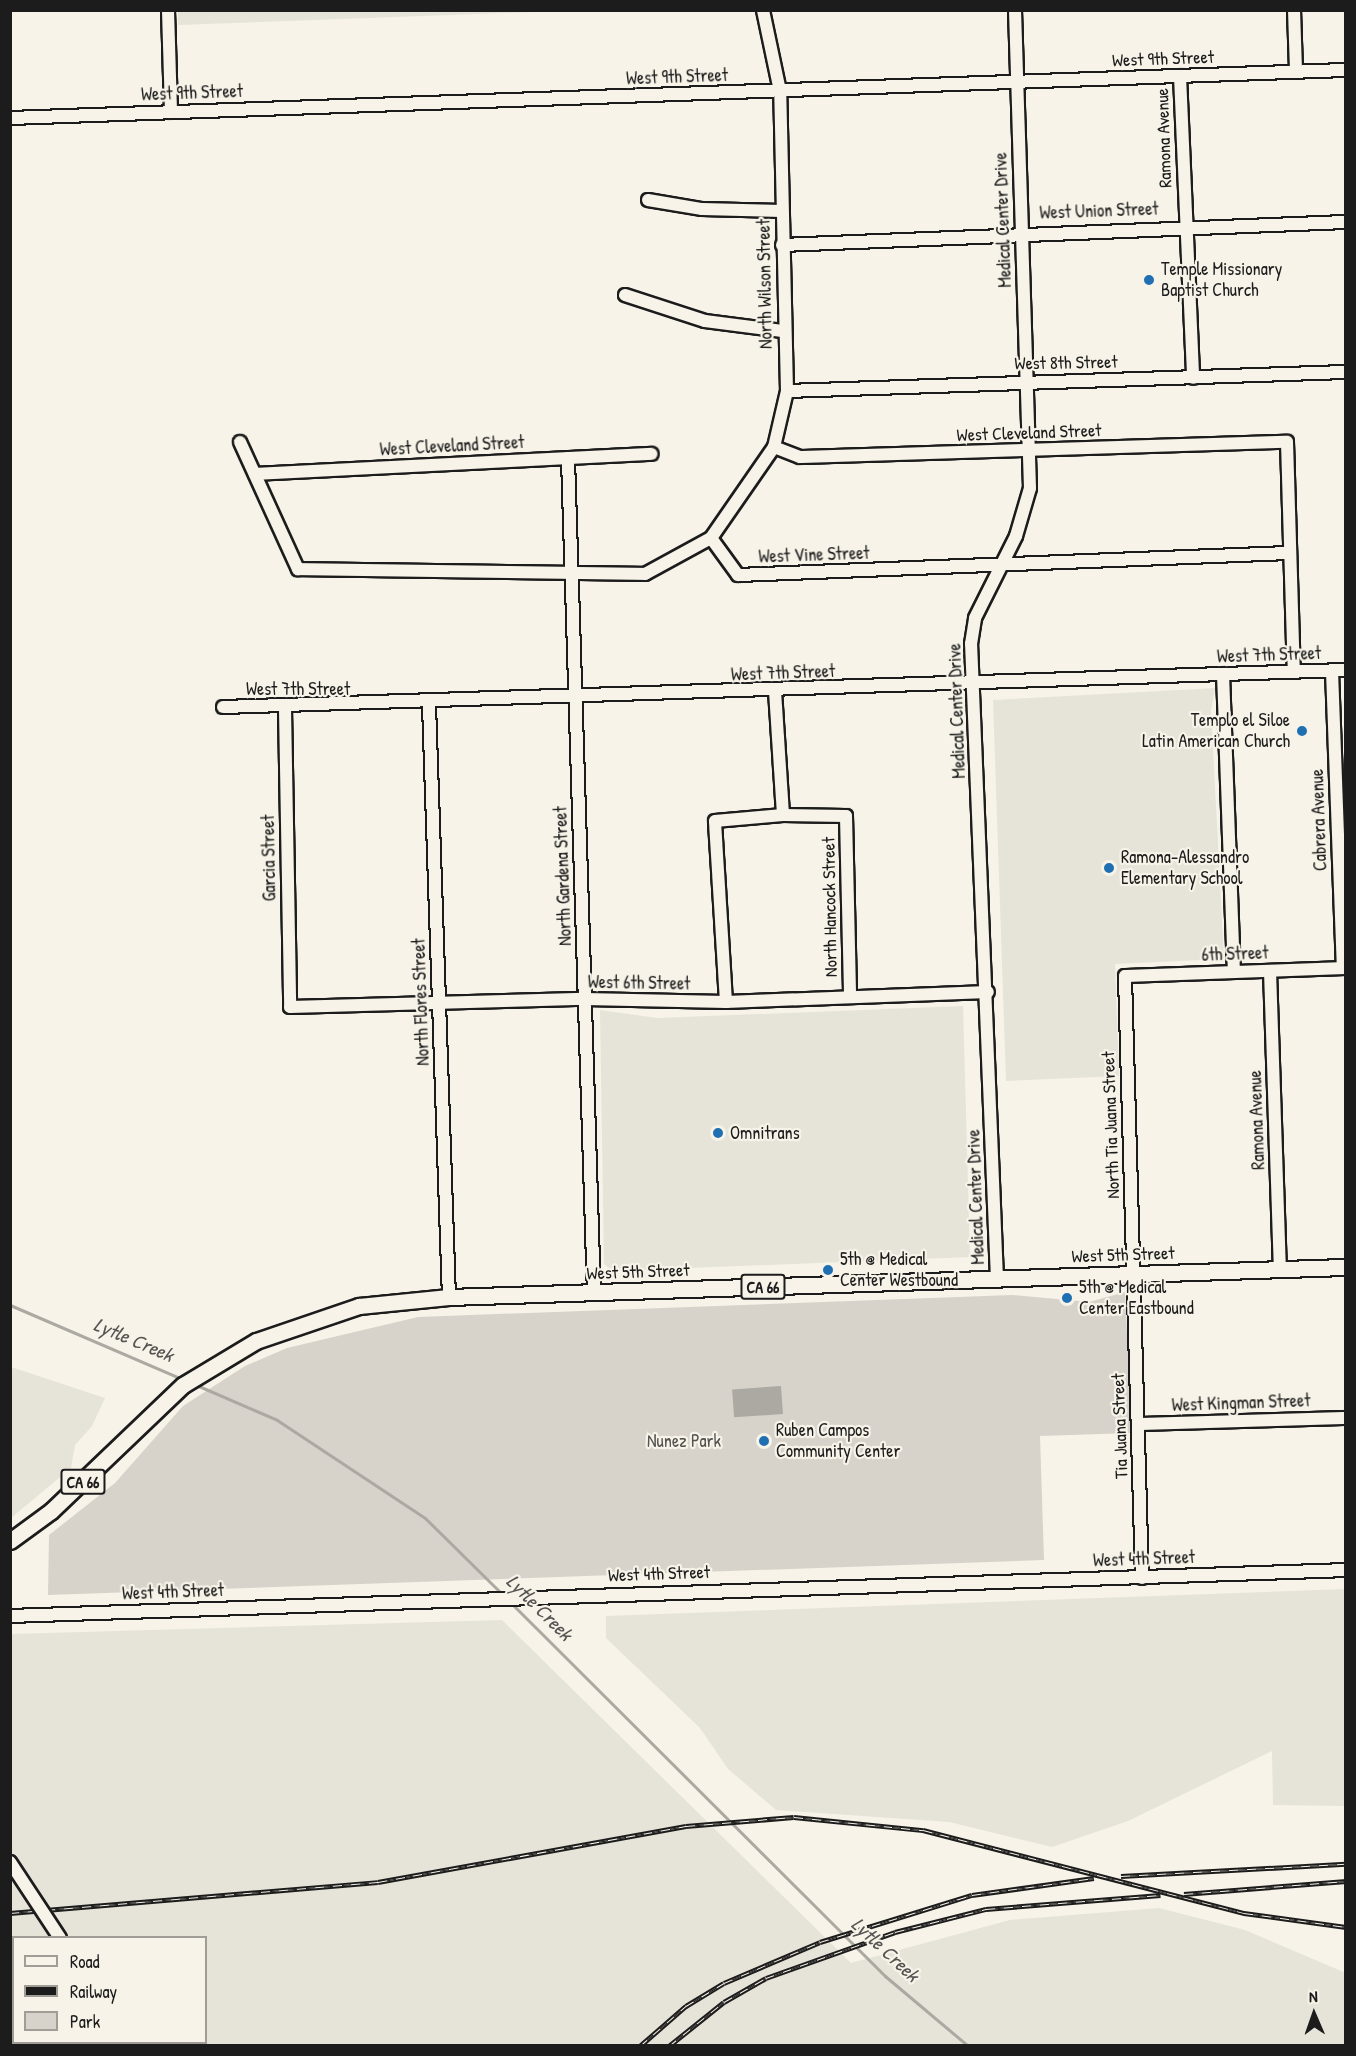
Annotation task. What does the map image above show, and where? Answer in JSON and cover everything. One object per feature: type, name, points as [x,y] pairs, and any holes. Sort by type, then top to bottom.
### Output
[{"type":"main road","name":"West 5th Street","points":[[10,1542],[86,1479],[148,1415],[221,1359],[325,1314],[396,1300],[449,1297],[1346,1267]]},
{"type":"street","points":[[168,10],[171,112]]},
{"type":"street","name":"Medical Center Drive","points":[[997,1279],[988,992],[974,683],[975,618],[1025,513],[1028,452],[1015,10]]},
{"type":"street","points":[[1294,10],[1296,71]]},
{"type":"street","name":"North Wilson Street","points":[[711,538],[774,447],[787,391],[782,331],[780,91],[765,11]]},
{"type":"street","name":"West 9th Street","points":[[10,118],[1346,70]]},
{"type":"street","name":"Ramona Avenue","points":[[1180,76],[1193,378]]},
{"type":"street","points":[[648,200],[782,211]]},
{"type":"street","name":"West Union Street","points":[[782,245],[1021,232],[1346,222]]},
{"type":"street","points":[[625,295],[705,321],[782,331]]},
{"type":"street","name":"West 8th Street","points":[[787,391],[1026,381],[1346,372]]},
{"type":"street","points":[[240,442],[298,569],[645,574],[711,538]]},
{"type":"street","name":"West Cleveland Street","points":[[774,447],[800,458],[1287,442],[1288,554]]},
{"type":"street","name":"West Cleveland Street","points":[[255,474],[651,454]]},
{"type":"street","name":"North Gardena Street","points":[[568,458],[594,1293]]},
{"type":"street","name":"West Vine Street","points":[[711,538],[738,575],[1288,554]]},
{"type":"street","points":[[1288,554],[1294,672]]},
{"type":"street","name":"Cabrera Avenue","points":[[1332,670],[1344,968]]},
{"type":"street","name":"West 7th Street","points":[[223,707],[285,709],[429,705],[1346,670]]},
{"type":"street","points":[[1223,674],[1234,972]]},
{"type":"street","points":[[726,1002],[715,821],[783,815],[775,691]]},
{"type":"street","name":"North Flores Street","points":[[429,705],[449,1297]]},
{"type":"street","name":"Garcia Street","points":[[285,709],[290,1007]]},
{"type":"street","name":"North Hancock Street","points":[[783,815],[846,816],[850,997]]},
{"type":"street","name":"6th Street","points":[[1125,976],[1344,968]]},
{"type":"street","name":"Ramona Avenue","points":[[1270,971],[1280,1269]]},
{"type":"street","name":"North Tia Juana Street","points":[[1125,976],[1134,1274]]},
{"type":"street","name":"West 6th Street","points":[[290,1007],[585,999],[726,1002],[988,992]]},
{"type":"street","name":"Tia Juana Street","points":[[1134,1274],[1142,1578]]},
{"type":"street","name":"West Kingman Street","points":[[1138,1424],[1346,1418]]},
{"type":"street","name":"West 4th Street","points":[[10,1616],[480,1598],[1346,1570]]},
{"type":"street","points":[[10,1862],[59,1936]]},
{"type":"shaded area","points":[[178,10],[561,10],[561,11],[178,25]]},
{"type":"shaded area","name":"Ramona-Alessandro Elementary School","points":[[1215,688],[1211,711],[1224,959],[1115,964],[1119,1076],[1006,1081],[993,700]]},
{"type":"shaded area","points":[[963,1006],[970,1257],[613,1271],[604,1264],[600,1010],[657,1018]]},
{"type":"shaded area","points":[[11,1367],[105,1398],[92,1426],[75,1445],[71,1468],[11,1518]]},
{"type":"shaded area","points":[[781,1386],[783,1414],[734,1417],[732,1389]]},
{"type":"shaded area","points":[[1345,1589],[1345,1806],[1273,1805],[1272,1751],[1128,1821],[1052,1847],[949,1822],[776,1810],[728,1769],[700,1728],[606,1638],[606,1616]]},
{"type":"shaded area","points":[[502,1620],[851,1963],[1010,1920],[1159,1908],[1245,1930],[1346,1973],[1345,2045],[23,2046],[207,2044],[207,1936],[12,1936],[12,2030],[11,1634]]},
{"type":"green space","name":"Nunez Park","points":[[1125,1292],[1132,1433],[1040,1436],[1044,1560],[48,1595],[49,1535],[115,1483],[183,1406],[245,1366],[287,1348],[418,1317],[1012,1295],[1089,1302]]},
{"type":"waterway","name":"Lytle Creek","points":[[10,1305],[182,1379]]},
{"type":"waterway","name":"Lytle Creek","points":[[194,1384],[277,1420],[425,1518],[503,1595]]},
{"type":"waterway","name":"Lytle Creek","points":[[510,1602],[885,1976],[968,2046]]},
{"type":"railway","points":[[10,1913],[378,1882],[686,1826],[794,1817],[923,1830],[1244,1913],[1346,1927]]},
{"type":"railway","points":[[1121,1876],[1346,1864]]},
{"type":"railway","points":[[640,2046],[686,2006],[724,1983],[820,1942],[972,1895],[1094,1878]]},
{"type":"railway","points":[[1184,1894],[1346,1881]]},
{"type":"railway","points":[[669,2046],[724,2002],[766,1978],[895,1932],[986,1909],[1160,1895]]},
{"type":"place","name":"Temple Missionary Baptist Church","points":[[1149,280]]},
{"type":"place","name":"Templo el Siloe Latin American Church","points":[[1302,731]]},
{"type":"place","name":"Ramona-Alessandro Elementary School","points":[[1109,868]]},
{"type":"place","name":"Omnitrans","points":[[718,1133]]},
{"type":"place","name":"5th @ Medical Center Westbound","points":[[828,1270]]},
{"type":"place","name":"5th @ Medical Center Eastbound","points":[[1067,1298]]},
{"type":"place","name":"Ruben Campos Community Center","points":[[764,1441]]}]
